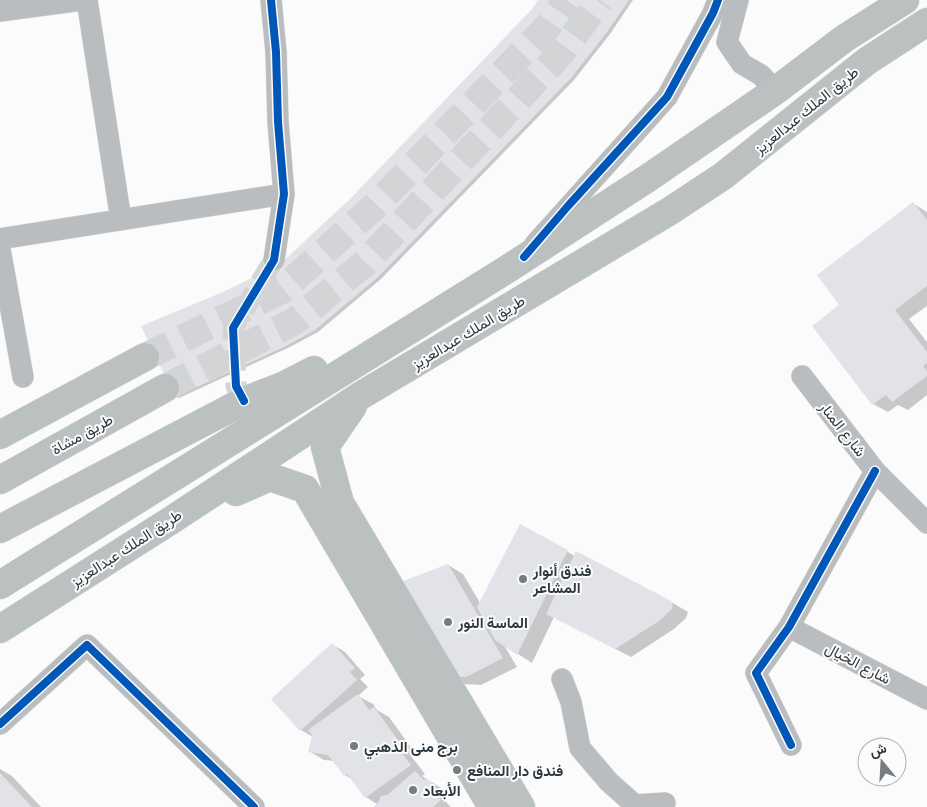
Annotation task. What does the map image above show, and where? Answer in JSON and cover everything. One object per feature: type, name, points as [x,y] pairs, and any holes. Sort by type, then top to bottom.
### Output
[{"type":"main road","points":[[0,585],[648,178],[775,91],[845,38],[905,0]]},
{"type":"main road","name":"طريق الملك عبدالعزيز","points":[[0,629],[170,521],[360,396],[670,211],[723,176],[867,61],[927,22]]},
{"type":"main road","points":[[775,91],[793,121]]},
{"type":"main road","points":[[698,145],[698,172],[704,175],[723,176]]},
{"type":"main road","points":[[648,178],[666,182],[674,189],[675,200],[670,211]]},
{"type":"main road","points":[[0,529],[244,401],[285,385],[515,263]]},
{"type":"main road","points":[[0,435],[145,357]]},
{"type":"main road","name":"طريق مشاة","points":[[0,480],[165,388]]},
{"type":"main road","points":[[360,396],[325,447],[340,503],[521,807]]},
{"type":"main road","points":[[170,521],[270,477],[304,489],[492,807]]},
{"type":"street","points":[[0,11],[82,0]]},
{"type":"street","points":[[87,0],[121,220]]},
{"type":"street","points":[[270,0],[276,52],[278,122],[284,194],[274,260]]},
{"type":"street","points":[[515,263],[667,97],[714,13],[718,0]]},
{"type":"street","points":[[738,0],[727,42],[742,64],[762,74],[775,91]]},
{"type":"street","points":[[0,239],[284,194]]},
{"type":"street","points":[[0,249],[23,377]]},
{"type":"street","name":"شارع المنار","points":[[802,376],[875,472],[927,523]]},
{"type":"street","points":[[791,745],[756,673],[788,627],[875,472]]},
{"type":"street","name":"شارع الخيال","points":[[788,627],[927,699]]},
{"type":"street","points":[[0,724],[88,645],[254,807]]},
{"type":"street","points":[[562,679],[571,702],[580,748],[608,782],[636,805],[665,803]]},
{"type":"building","points":[[538,0],[629,0],[571,78],[378,277],[315,330],[286,346],[175,397],[141,326],[223,292],[279,265],[351,198],[532,9]]},
{"type":"building","points":[[913,202],[927,220],[927,286],[895,310],[927,352],[927,363],[923,366],[927,371],[927,376],[892,402],[886,395],[872,405],[812,326],[839,305],[817,275]]},
{"type":"building","name":"فندق أنوار المشاعر","points":[[520,524],[568,550],[517,655],[495,640],[477,607]]},
{"type":"building","points":[[576,551],[673,602],[672,609],[659,621],[615,649],[546,614]]},
{"type":"building","name":"الماسة النور","points":[[448,564],[503,658],[466,677],[448,676],[390,586]]},
{"type":"building","points":[[332,643],[355,668],[350,672],[357,680],[300,731],[271,699]]},
{"type":"building","name":"برج منى الذهبي","points":[[358,694],[369,710],[374,707],[401,744],[397,747],[411,765],[365,798],[347,774],[344,776],[328,755],[308,752],[312,735],[308,730]]},
{"type":"building","name":"الأبعاد","points":[[415,771],[423,779],[430,780],[434,786],[434,794],[441,800],[433,807],[374,807],[381,796],[387,795]]},
{"type":"building","points":[[0,773],[32,807],[0,807]]},
{"type":"tunnel","points":[[145,357],[282,290],[375,206],[550,24],[566,0]]},
{"type":"tunnel","points":[[165,388],[295,321],[365,263],[561,53],[600,0]]},
{"type":"tunnel","points":[[244,401],[236,386],[233,328],[274,260]]},
{"type":"cycle path","points":[[244,401],[236,386],[233,328],[274,260],[284,194],[278,122],[276,52],[271,0]]},
{"type":"cycle path","points":[[524,257],[667,97],[713,13],[718,0]]},
{"type":"cycle path","points":[[791,745],[756,673],[789,627],[875,471]]},
{"type":"cycle path","points":[[0,724],[87,645],[254,807]]},
{"type":"place","name":"فندق أنوار المشاعر","points":[[523,579]]},
{"type":"place","name":"الماسة النور","points":[[448,622]]},
{"type":"place","name":"برج منى الذهبي","points":[[354,746]]},
{"type":"place","name":"فندق دار المنافع","points":[[457,770]]},
{"type":"place","name":"الأبعاد","points":[[413,790]]}]
